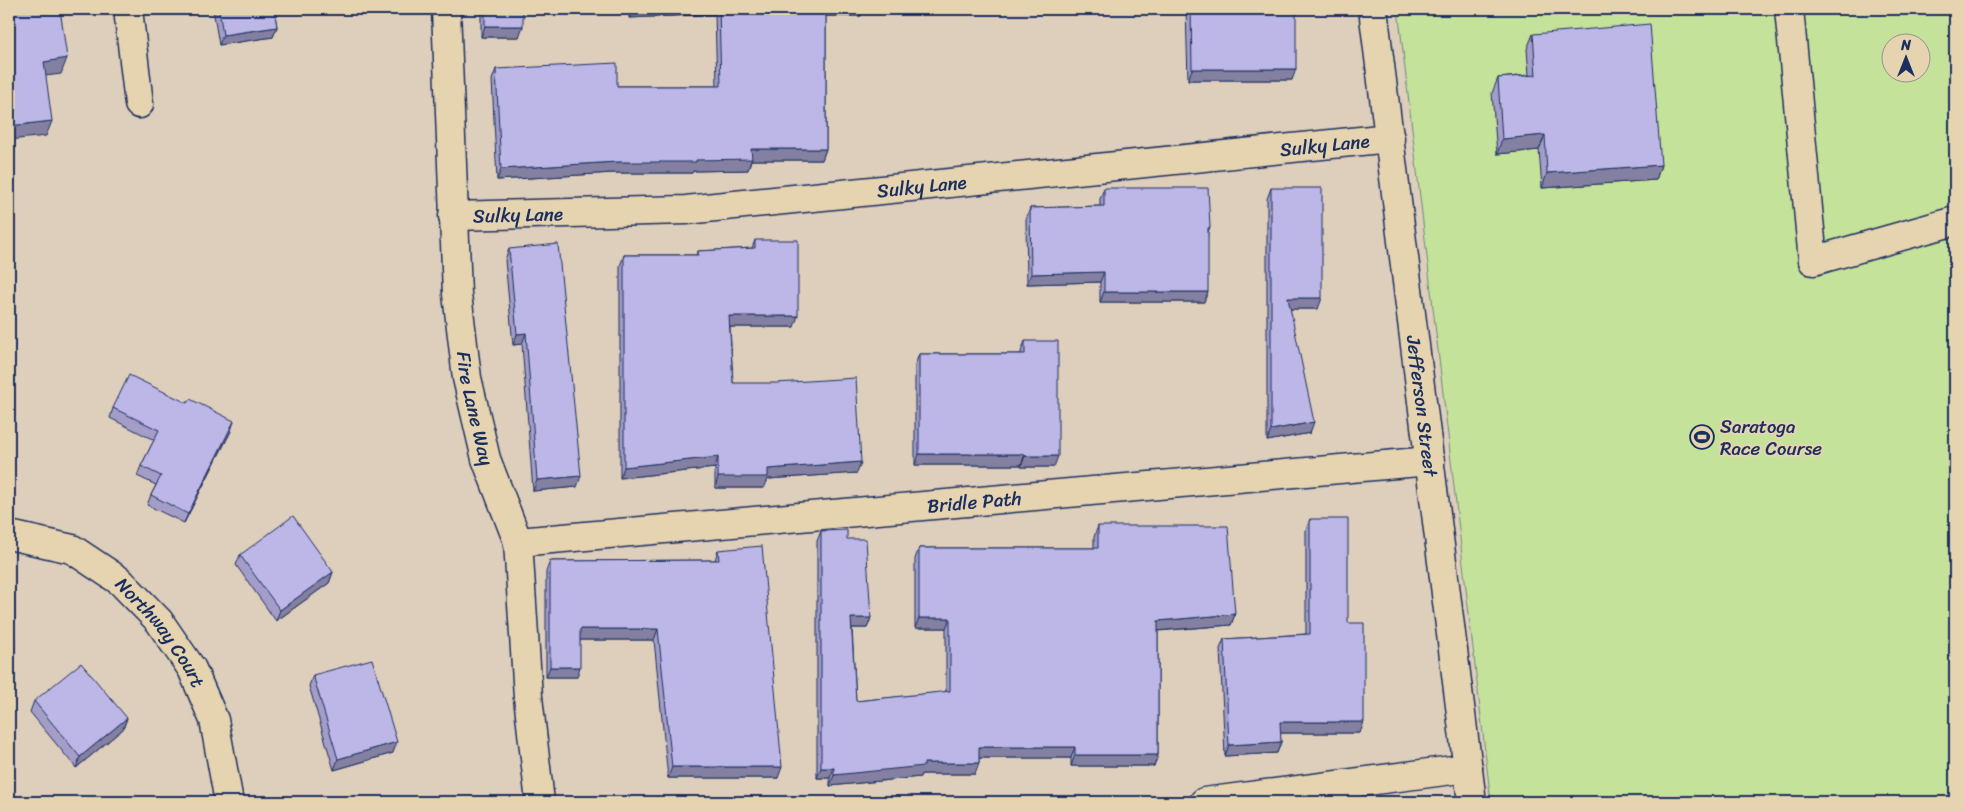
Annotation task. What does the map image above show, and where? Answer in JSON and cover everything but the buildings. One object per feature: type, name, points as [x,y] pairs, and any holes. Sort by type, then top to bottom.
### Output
[{"type":"street","points":[[128,9],[138,104]]},
{"type":"street","name":"Fire Lane Way","points":[[446,9],[457,294],[467,378],[486,459],[518,542],[528,698],[540,802]]},
{"type":"street","name":"Jefferson Street","points":[[1373,9],[1472,802]]},
{"type":"street","points":[[1789,9],[1813,261],[1955,221]]},
{"type":"street","name":"Sulky Lane","points":[[453,216],[686,210],[1390,138]]},
{"type":"street","name":"Bridle Path","points":[[518,542],[1430,461]]},
{"type":"street","name":"Northway Court","points":[[9,535],[72,549],[120,581],[159,621],[192,669],[214,720],[229,802]]},
{"type":"street","points":[[1204,802],[1468,768]]},
{"type":"green space","name":"Saratoga Race Course","points":[[1398,9],[1955,9],[1955,802],[1491,802]]},
{"type":"place","name":"Saratoga Race Course","points":[[1702,437]]}]
